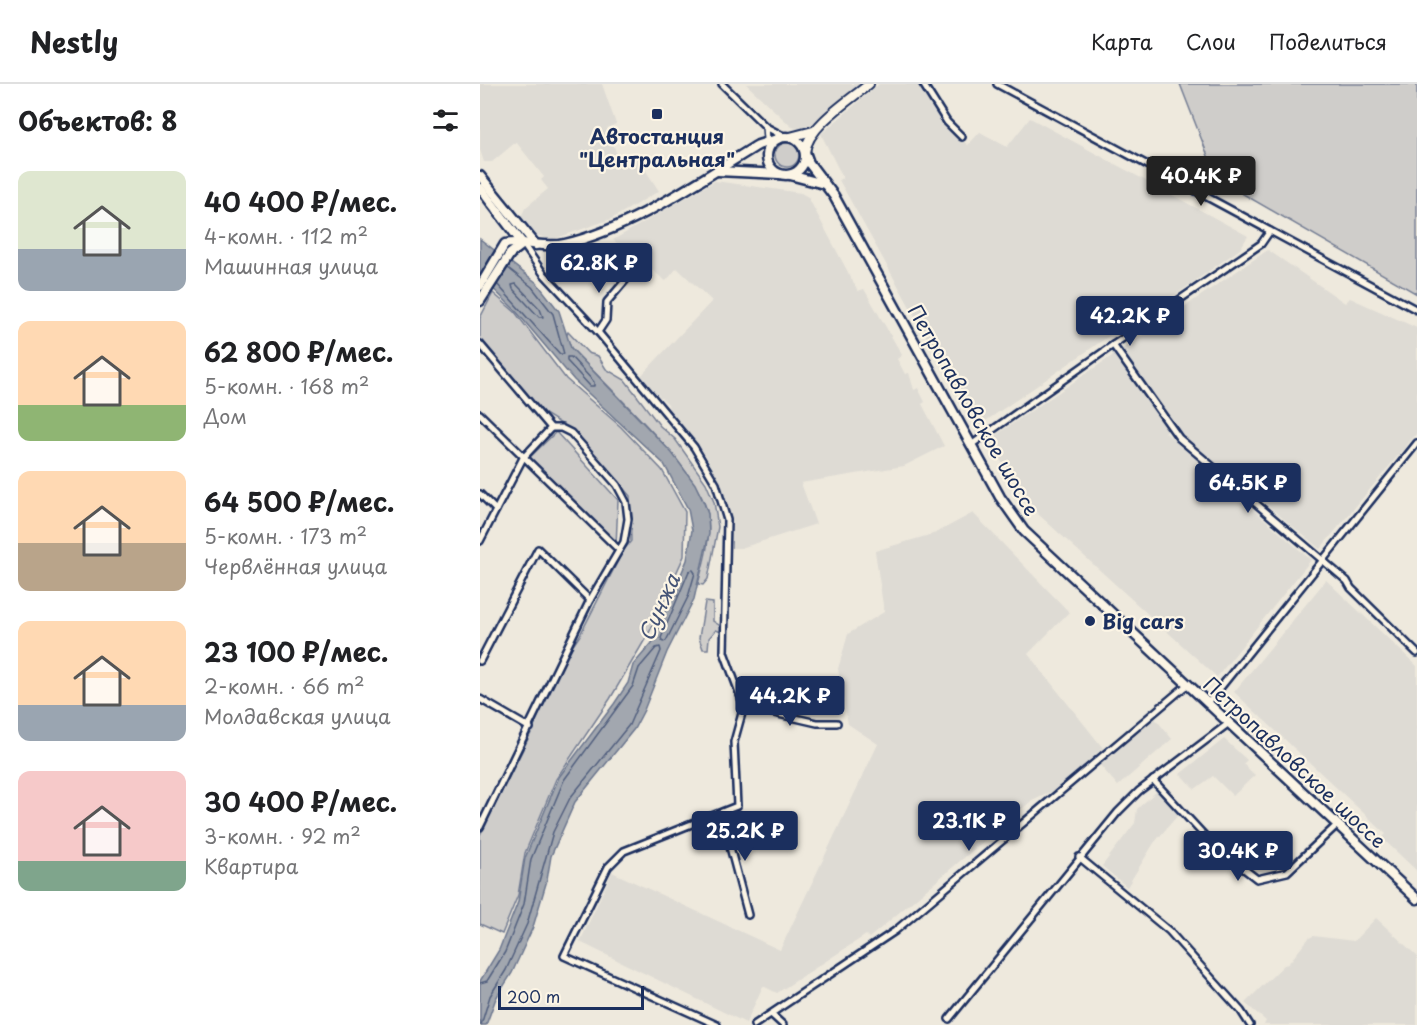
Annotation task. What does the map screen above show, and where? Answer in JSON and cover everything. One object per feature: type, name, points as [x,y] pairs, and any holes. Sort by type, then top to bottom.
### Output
[{"type":"main road","points":[[785,175],[799,170],[805,159],[806,144],[814,130],[869,84]]},
{"type":"main road","points":[[480,286],[506,249],[523,244],[556,246],[601,233],[714,172],[785,138],[814,130]]},
{"type":"main road","points":[[785,138],[801,144],[805,152]]},
{"type":"main road","points":[[768,146],[769,163],[785,175]]},
{"type":"main road","name":"Петропавловское шоссе","points":[[805,152],[834,196],[1000,497],[1024,531],[1417,899]]},
{"type":"main road","points":[[714,172],[729,170],[785,175],[824,184]]},
{"type":"main road","points":[[480,176],[536,245]]},
{"type":"main road","points":[[480,188],[523,244]]},
{"type":"main road","points":[[481,300],[506,249],[507,221]]},
{"type":"main road","points":[[520,224],[523,244]]},
{"type":"street","points":[[722,84],[766,127],[785,138]]},
{"type":"street","points":[[923,84],[947,122],[963,137]]},
{"type":"street","points":[[997,84],[1417,310]]},
{"type":"street","points":[[766,127],[768,146]]},
{"type":"street","points":[[971,445],[1261,244],[1270,231]]},
{"type":"street","points":[[523,244],[543,273],[598,332],[701,457],[716,484],[727,520],[724,652],[744,706],[734,742],[737,806],[624,851],[608,867],[564,956],[717,1025]]},
{"type":"street","points":[[598,332],[606,320],[607,303],[630,275]]},
{"type":"street","points":[[480,344],[550,428]]},
{"type":"street","points":[[1113,345],[1179,438],[1322,562],[1347,580],[1351,588],[1417,653]]},
{"type":"street","points":[[480,414],[619,550]]},
{"type":"street","points":[[480,541],[523,458],[550,428],[561,428],[571,433],[617,485],[626,501],[628,519],[624,542],[590,600],[530,728],[480,827]]},
{"type":"street","points":[[1208,703],[1322,562],[1368,500],[1417,443]]},
{"type":"street","points":[[480,494],[496,510]]},
{"type":"street","points":[[480,662],[538,549],[590,600]]},
{"type":"street","points":[[754,1025],[895,931],[1188,684]]},
{"type":"street","points":[[480,699],[530,728]]},
{"type":"street","points":[[744,706],[818,723],[837,723]]},
{"type":"street","points":[[949,1019],[1118,812],[1153,780],[1229,723]]},
{"type":"street","points":[[1153,780],[1214,846],[1257,879],[1287,872],[1338,824]]},
{"type":"street","points":[[721,813],[748,915]]},
{"type":"street","points":[[1079,857],[1169,931],[1241,1011],[1250,1025]]},
{"type":"street","points":[[771,1014],[783,1025]]},
{"type":"shaded area","points":[[480,84],[602,84],[616,124],[607,128],[619,160],[635,154],[659,191],[611,219],[551,240],[536,235],[521,217],[525,208],[548,189],[541,180],[544,177],[516,142],[492,162],[484,162],[480,150]]},
{"type":"shaded area","points":[[746,84],[862,84],[808,128],[799,129],[792,127]]},
{"type":"shaded area","points":[[879,84],[917,84],[947,128],[968,145],[980,132],[1007,147],[1030,118],[1248,236],[1240,249],[1164,303],[1161,300],[977,427],[839,180],[843,178],[821,134]]},
{"type":"shaded area","points":[[1180,84],[1417,84],[1417,294],[1217,179]]},
{"type":"shaded area","points":[[787,143],[796,146],[799,155],[796,164],[787,167],[778,164],[775,155],[778,146]]},
{"type":"shaded area","points":[[715,181],[801,193],[808,197],[858,291],[864,289],[902,355],[897,359],[905,374],[909,373],[914,390],[918,388],[925,402],[922,404],[944,446],[904,466],[801,483],[816,524],[741,548],[729,548],[728,508],[719,480],[705,454],[669,412],[668,404],[639,378],[712,301],[677,268],[666,281],[613,240]]},
{"type":"shaded area","points":[[1268,250],[1345,303],[1350,298],[1417,328],[1417,433],[1320,549],[1175,429],[1165,432],[1311,560],[1217,677],[1038,514],[987,441]]},
{"type":"shaded area","points":[[493,293],[515,312],[566,379],[621,427],[662,470],[685,512],[684,556],[650,631],[610,699],[556,779],[525,853],[518,895],[502,934],[480,924],[480,835],[531,733],[560,665],[580,635],[623,551],[631,541],[630,496],[576,433],[542,412],[480,345],[480,318]]},
{"type":"shaded area","points":[[568,332],[588,353],[598,356],[606,369],[625,380],[660,426],[675,439],[706,483],[714,502],[718,527],[708,579],[703,585],[698,584],[706,551],[709,525],[702,498],[671,453],[571,348],[566,337]]},
{"type":"shaded area","points":[[556,432],[618,500],[616,546],[527,460]]},
{"type":"shaded area","points":[[973,513],[1069,612],[1028,654],[1103,748],[1057,789],[1030,802],[869,938],[866,935],[777,993],[763,986],[746,1023],[580,942],[612,872],[780,950],[878,744],[848,724],[838,669],[848,634],[884,612],[875,551],[936,533]]},
{"type":"shaded area","points":[[1326,580],[1417,666],[1417,871],[1382,838],[1386,834],[1234,692]]},
{"type":"shaded area","points":[[705,602],[713,603],[713,621],[722,627],[721,632],[716,630],[709,638],[708,649],[703,649],[699,638]]},
{"type":"shaded area","points":[[1154,717],[1172,739],[1118,786],[1099,764]]},
{"type":"shaded area","points":[[1224,739],[1247,760],[1243,764],[1255,775],[1233,796],[1213,776],[1195,789],[1180,774]]},
{"type":"shaded area","points":[[1157,791],[1175,806],[1178,815],[1154,843],[1127,887],[1102,866],[1135,823],[1137,809]]},
{"type":"shaded area","points":[[1376,918],[1417,956],[1417,1025],[1264,1025],[1266,1021],[1245,1003],[1284,965],[1288,964],[1309,938],[1313,936],[1354,941]]},
{"type":"water","points":[[480,239],[537,283],[559,311],[571,348],[672,453],[695,484],[704,503],[708,514],[709,534],[694,599],[667,652],[644,710],[634,729],[575,802],[551,856],[547,880],[533,927],[512,973],[496,998],[486,1025],[480,1025],[480,981],[499,950],[518,902],[525,858],[559,777],[614,704],[628,683],[633,665],[652,643],[687,560],[692,530],[688,509],[664,464],[574,380],[515,310],[480,276]]},
{"type":"place","name":"Автостанция \"Центральная\"","points":[[657,114]]},
{"type":"place","name":"Big cars","points":[[1090,621]]},
{"type":"water label","name":"Сунжа","points":[[658,607]]}]
